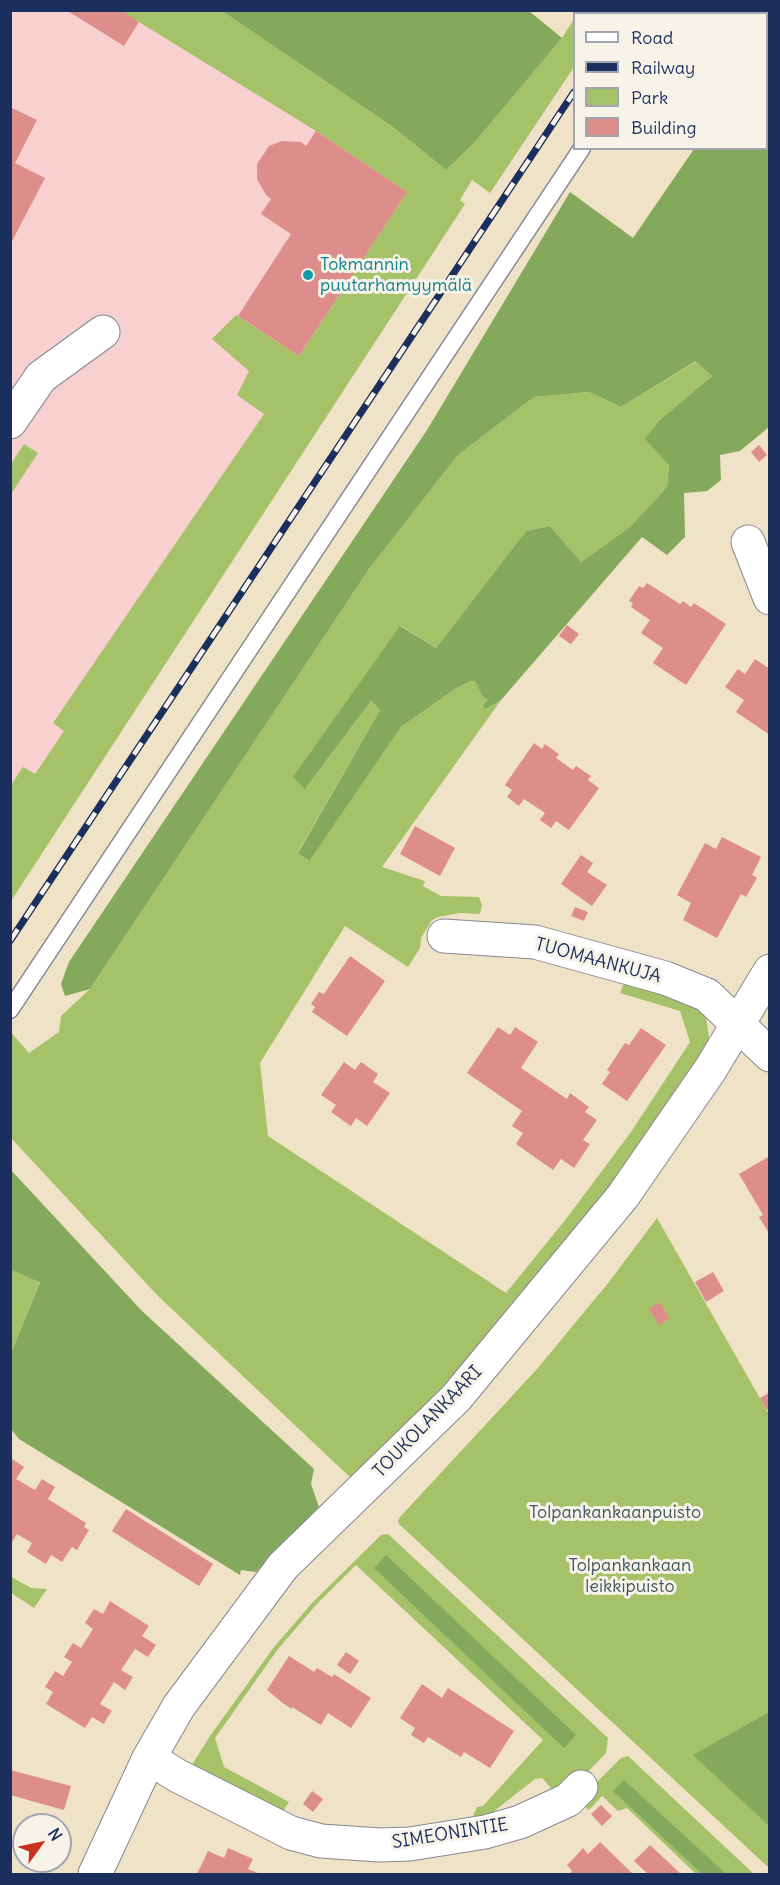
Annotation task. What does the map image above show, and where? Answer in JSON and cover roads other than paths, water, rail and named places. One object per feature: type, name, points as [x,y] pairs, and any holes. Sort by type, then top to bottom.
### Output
[{"type":"street","points":[[10,422],[41,377],[103,332]]},
{"type":"street","points":[[748,542],[770,598]]},
{"type":"street","name":"TUOMAANKUJA","points":[[444,936],[535,942],[665,978],[707,995],[770,1055]]},
{"type":"street","name":"TOUKOLANKAARI","points":[[95,1875],[149,1758],[179,1706],[283,1566],[456,1398],[623,1196],[710,1070],[770,971]]},
{"type":"street","name":"SIMEONINTIE","points":[[149,1758],[178,1776],[291,1833],[321,1841],[380,1845],[410,1844],[485,1832],[520,1822],[568,1800],[581,1787]]},
{"type":"lane","points":[[10,1010],[581,150]]},
{"type":"railway","points":[[10,941],[573,94]]},
{"type":"place","name":"Tokmannin puutarhamyymälä","points":[[308,275]]},
{"type":"park label","name":"Tolpankankaanpuisto","points":[[615,1513]]},
{"type":"park label","name":"Tolpankankaan leikkipuisto","points":[[630,1576]]}]
